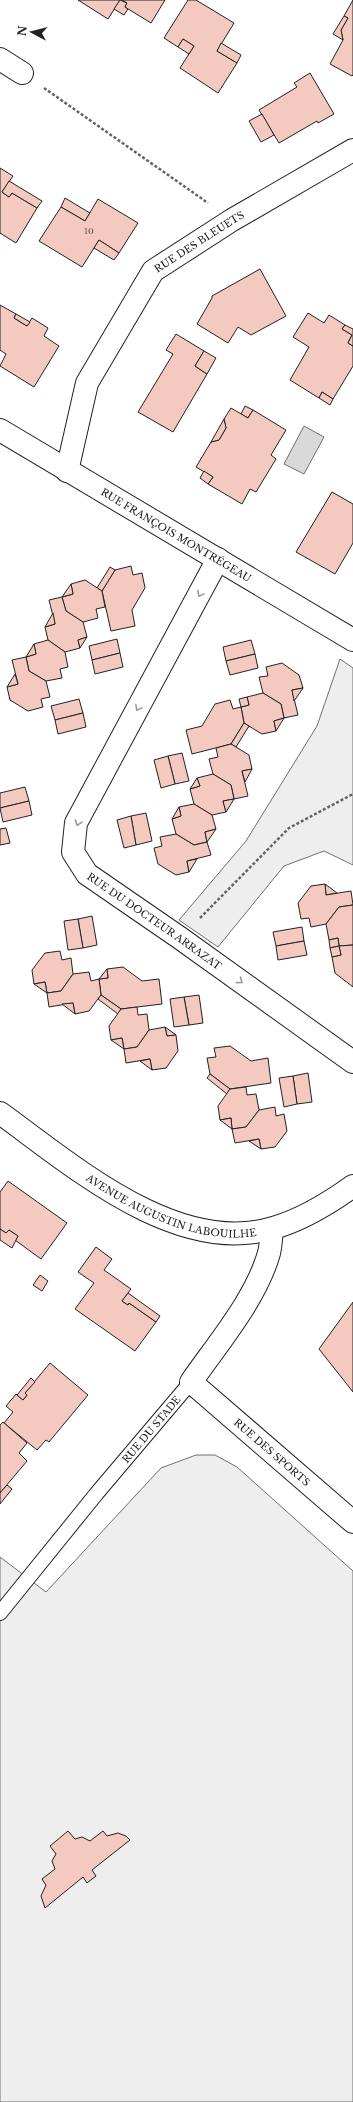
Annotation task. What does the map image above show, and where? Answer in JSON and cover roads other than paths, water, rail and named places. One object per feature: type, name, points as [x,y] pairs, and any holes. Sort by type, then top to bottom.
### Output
[{"type":"street","points":[[0,59],[22,73]]},
{"type":"street","name":"RUE DES BLEUETS","points":[[67,471],[87,383],[152,271],[232,220],[353,150]]},
{"type":"street","name":"RUE FRANÇOIS MONTRÉGEAU","points":[[0,430],[353,640]]},
{"type":"street","name":"RUE DU DOCTEUR ARRAZAT","points":[[218,559],[76,823],[73,852],[87,874],[180,938],[353,1062]]},
{"type":"street","name":"AVENUE AUGUSTIN LABOUILHE","points":[[0,1113],[77,1168],[120,1196],[163,1218],[190,1227],[216,1232],[244,1233],[272,1229],[301,1218],[328,1203],[353,1186]]},
{"type":"street","name":"RUE DU STADE","points":[[191,1382],[248,1299],[261,1276],[270,1252],[272,1229]]},
{"type":"street","name":"RUE DES SPORTS","points":[[191,1382],[353,1522]]},
{"type":"lane","name":"RUE DU STADE","points":[[0,1613],[96,1493],[191,1382]]}]
